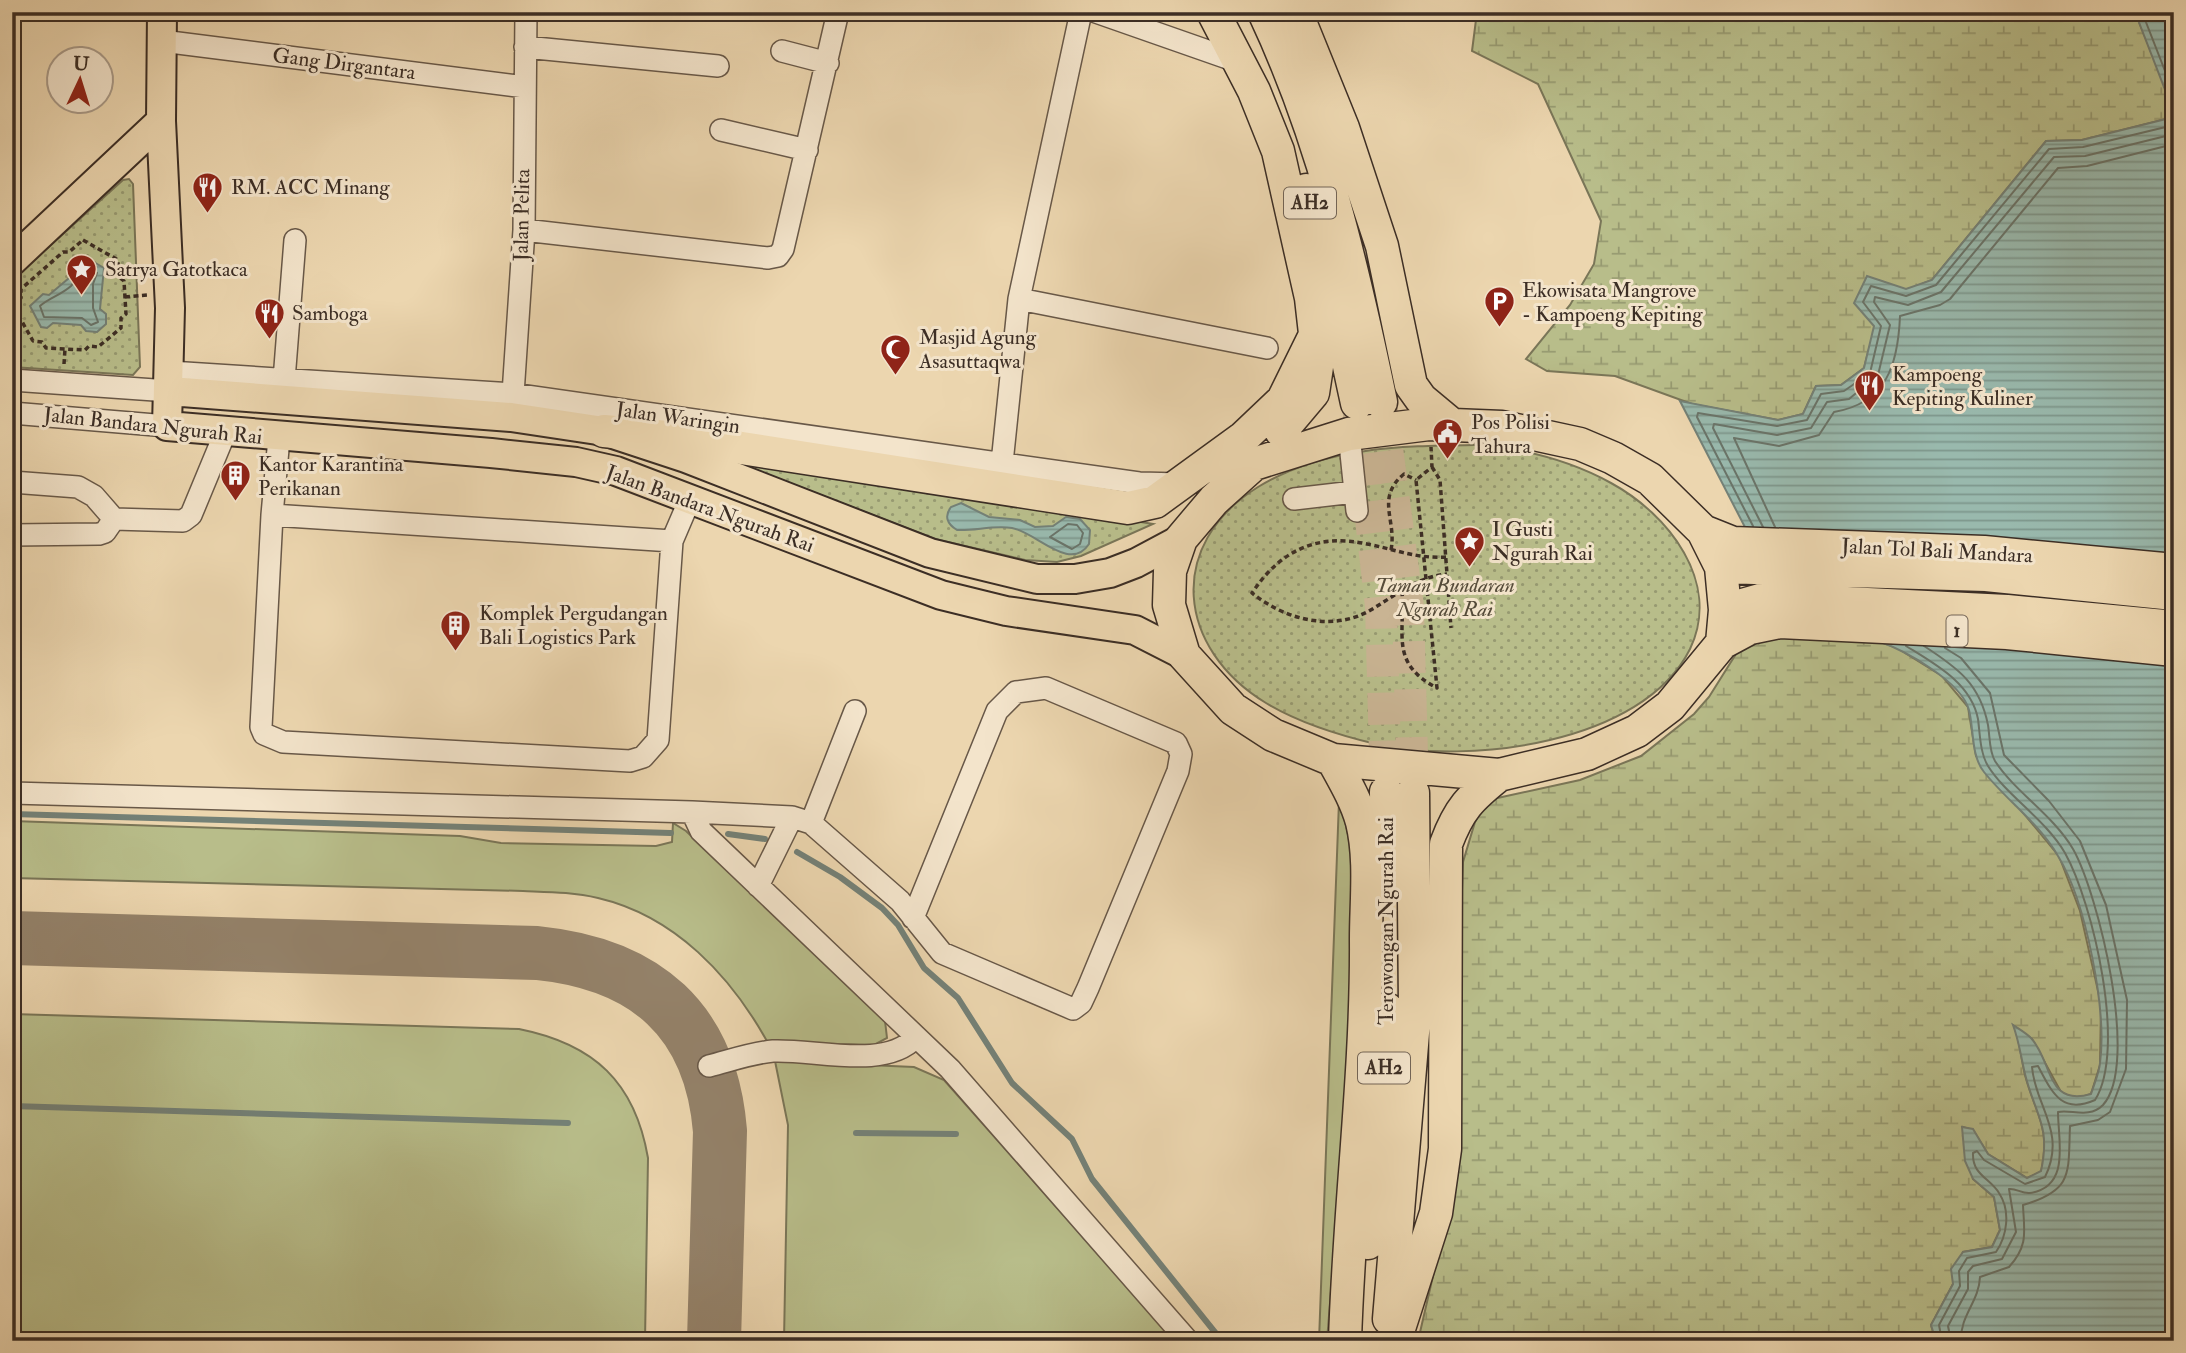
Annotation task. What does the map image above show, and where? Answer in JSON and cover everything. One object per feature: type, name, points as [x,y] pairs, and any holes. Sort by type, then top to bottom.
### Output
[{"type":"highway","points":[[1213,12],[1239,62],[1278,151],[1311,298],[1318,360],[1313,393],[1254,464],[1213,500],[1181,539],[1170,571],[1169,605],[1184,655],[1233,709],[1273,734],[1333,760],[1499,775],[1587,754],[1637,731],[1670,706],[1689,686],[1732,622],[1736,559]]},
{"type":"highway","name":"AH2","points":[[1237,12],[1294,145],[1369,402],[1350,254],[1317,140],[1264,12]]},
{"type":"highway","points":[[1296,12],[1343,128],[1382,246],[1411,386],[1440,424]]},
{"type":"highway","points":[[604,431],[678,428],[1128,508],[1155,502],[1243,438],[1283,400],[1316,333]]},
{"type":"highway","points":[[1254,464],[1349,434],[1440,424]]},
{"type":"highway","name":"Jalan Tol Bali Mandara","points":[[1440,424],[1502,427],[1545,434],[1591,448],[1650,480],[1703,531],[1721,540],[1736,559],[1986,575],[2174,594]]},
{"type":"highway","name":"Jalan Tol Bali Mandara","points":[[1736,559],[1984,552],[2174,570]]},
{"type":"highway","name":"1","points":[[1732,622],[1787,600],[2007,611],[2174,627]]},
{"type":"highway","name":"1","points":[[1732,622],[2007,633],[2174,650]]},
{"type":"highway","points":[[1333,760],[1350,790],[1362,822],[1366,851],[1367,1001],[1348,1240],[1346,1341]]},
{"type":"highway","points":[[1395,1341],[1436,1213],[1445,1149],[1446,844],[1455,818],[1467,800],[1499,775]]},
{"type":"highway","name":"Terowongan Ngurah Rai","points":[[1346,1341],[1370,1233],[1381,1126],[1400,793],[1415,1009],[1387,1341]]},
{"type":"main road","points":[[162,12],[160,121],[170,382],[167,426]]},
{"type":"main road","points":[[12,261],[160,121]]},
{"type":"main road","name":"Jalan Bandara Ngurah Rai","points":[[170,382],[512,406],[604,431],[686,458],[930,553],[1037,579],[1075,579],[1110,573],[1136,563],[1181,539]]},
{"type":"main road","name":"Jalan Bandara Ngurah Rai","points":[[167,426],[279,438],[491,453],[576,462],[617,471],[941,595],[1006,611],[1135,630],[1184,655]]},
{"type":"street","name":"Jalan Pelita","points":[[512,406],[524,230],[526,12]]},
{"type":"street","points":[[524,230],[778,257],[783,249],[838,12]]},
{"type":"street","points":[[1002,463],[1019,299],[1081,12]]},
{"type":"street","points":[[1096,12],[1239,62]]},
{"type":"street","name":"Gang Dirgantara","points":[[162,41],[525,87]]},
{"type":"street","points":[[525,47],[718,66]]},
{"type":"street","points":[[782,51],[828,62]]},
{"type":"street","points":[[721,130],[807,150]]},
{"type":"street","points":[[284,380],[295,240]]},
{"type":"street","points":[[1019,299],[1267,348]]},
{"type":"street","name":"Jalan Bandara Ngurah Rai","points":[[12,380],[170,382]]},
{"type":"street","name":"Jalan Waringin","points":[[170,382],[284,380],[678,428],[1002,463],[1139,483],[1183,483]]},
{"type":"street","name":"Jalan Bandara Ngurah Rai","points":[[12,413],[167,426]]},
{"type":"street","points":[[12,482],[78,487],[94,496],[114,519],[188,519],[225,433]]},
{"type":"street","points":[[1294,499],[1356,502],[1349,434]]},
{"type":"street","points":[[279,438],[272,515],[261,727],[264,734],[283,742],[630,761],[643,757],[658,740],[662,720],[672,541],[690,499]]},
{"type":"street","points":[[272,515],[672,541]]},
{"type":"street","points":[[12,535],[99,534],[105,532],[114,519]]},
{"type":"street","points":[[12,793],[692,812],[802,820],[900,901],[913,918],[942,953],[1067,1009],[1077,1007],[1088,988],[1178,771],[1181,754],[1176,743],[1046,688],[1016,692],[997,711],[913,918]]},
{"type":"street","points":[[758,886],[802,820],[855,711]]},
{"type":"street","points":[[692,812],[701,831],[988,1110],[1188,1341]]},
{"type":"street","points":[[709,1066],[771,1052],[881,1054],[907,1046],[915,1038]]},
{"type":"path","points":[[83,240],[118,260],[118,276],[124,281],[125,314],[121,318],[121,328],[98,347],[89,346],[85,350],[46,348],[42,342],[33,341],[12,304],[20,298],[21,289],[63,252],[69,253],[83,240]]},
{"type":"path","points":[[1416,480],[1432,467],[1440,424]]},
{"type":"path","points":[[1432,467],[1440,480],[1451,628]]},
{"type":"path","points":[[1391,550],[1395,533],[1389,517],[1388,499],[1392,484],[1404,474],[1416,480]]},
{"type":"path","points":[[1402,591],[1404,622],[1401,648],[1404,661],[1418,678],[1437,688],[1416,480]]},
{"type":"path","points":[[1446,557],[1424,559],[1364,543],[1326,541],[1292,551],[1267,571],[1252,593],[1269,607],[1302,620],[1340,621],[1366,613],[1426,576],[1447,574]]},
{"type":"green space","points":[[1477,12],[2135,12],[2174,108],[2174,117],[2082,140],[2046,141],[1932,280],[1892,303],[1878,325],[1864,368],[1841,385],[1816,386],[1803,414],[1778,420],[1692,404],[1615,376],[1547,371],[1526,359],[1570,305],[1594,264],[1601,221],[1538,84],[1472,51]]},
{"type":"green space","points":[[129,179],[133,184],[140,367],[133,375],[12,367],[12,280],[123,180]]},
{"type":"green space","name":"Taman Bundaran Ngurah Rai","points":[[1474,445],[1544,456],[1595,475],[1632,496],[1669,531],[1684,552],[1694,575],[1699,599],[1698,624],[1690,649],[1667,681],[1634,707],[1594,726],[1550,740],[1503,748],[1457,751],[1414,750],[1376,744],[1333,732],[1279,710],[1236,681],[1214,655],[1200,626],[1194,596],[1196,567],[1208,538],[1228,511],[1258,487],[1283,474],[1335,456],[1390,448]]},
{"type":"green space","points":[[704,450],[1153,524],[1081,556],[1057,562],[1025,560],[935,539]]},
{"type":"green space","points":[[1759,633],[1878,641],[1897,648],[1942,676],[1968,707],[1976,756],[2059,856],[2080,911],[2101,1004],[2100,1065],[2091,1094],[2075,1099],[2061,1092],[2032,1039],[2014,1026],[2025,1075],[2043,1132],[2044,1156],[2041,1172],[2027,1178],[1988,1154],[1973,1130],[1963,1127],[1973,1179],[1994,1197],[2000,1230],[1992,1247],[1963,1252],[1953,1284],[1931,1325],[1936,1341],[1418,1341],[1451,1198],[1463,862],[1475,822],[1482,809],[1493,799],[1580,780],[1641,756],[1694,714],[1709,697],[1736,654]]},
{"type":"green space","points":[[1339,801],[1346,825],[1353,873],[1354,922],[1327,1341],[1319,1341]]},
{"type":"green space","points":[[12,821],[460,836],[501,843],[656,846],[672,842],[673,823],[686,831],[885,1021],[887,1038],[874,1045],[768,1043],[737,995],[698,952],[652,919],[598,898],[570,893],[523,891],[12,878]]},
{"type":"green space","points":[[12,1014],[519,1029],[569,1045],[589,1056],[607,1071],[633,1108],[642,1131],[648,1158],[645,1341],[12,1341]]},
{"type":"green space","points":[[775,1061],[914,1067],[944,1080],[1175,1341],[784,1341],[788,1125]]},
{"type":"water","points":[[2135,12],[2174,12],[2174,108],[2169,100]]},
{"type":"water","points":[[2174,117],[2174,1341],[1936,1341],[1931,1325],[1953,1284],[1951,1269],[1963,1252],[1992,1247],[2000,1230],[1994,1197],[1973,1179],[1965,1161],[1962,1127],[1973,1129],[1988,1154],[2027,1178],[2041,1171],[2044,1155],[2043,1131],[2013,1025],[2029,1036],[2038,1048],[2058,1088],[2066,1094],[2076,1096],[2091,1094],[2099,1067],[2101,1041],[2097,986],[2085,928],[2068,876],[2058,856],[1980,766],[1969,710],[1964,699],[1930,668],[1878,641],[1766,568],[1680,401],[1778,420],[1803,414],[1816,386],[1841,385],[1864,368],[1874,326],[1854,303],[1867,276],[1906,289],[1932,280],[2046,141],[2082,140]]},
{"type":"water","points":[[85,257],[104,268],[100,309],[106,314],[106,324],[97,332],[86,331],[81,325],[53,323],[47,328],[41,327],[30,306],[43,294],[49,295],[69,278],[69,270]]},
{"type":"water","points":[[961,503],[989,517],[1020,520],[1035,527],[1053,526],[1066,517],[1080,519],[1090,530],[1089,544],[1081,552],[1072,554],[1063,553],[1012,528],[957,530],[947,517],[951,507]]},
{"type":"waterway","points":[[12,814],[671,833]]},
{"type":"waterway","points":[[728,834],[765,839]]},
{"type":"waterway","points":[[797,852],[840,877],[882,908],[898,925],[924,968],[958,998],[1012,1083],[1072,1139],[1092,1179],[1222,1341]]},
{"type":"waterway","points":[[12,1106],[568,1123]]},
{"type":"waterway","points":[[856,1133],[956,1134]]},
{"type":"taxiway","points":[[12,938],[537,953],[576,959],[610,970],[640,985],[666,1005],[687,1029],[703,1058],[714,1092],[720,1131],[714,1341]]},
{"type":"tunnel","points":[[1381,403],[1408,607],[1413,793]]},
{"type":"tunnel","points":[[1358,406],[1381,606],[1386,791]]},
{"type":"place","name":"RM. ACC Minang","points":[[208,214]]},
{"type":"place","name":"Satrya Gatotkaca","points":[[82,296]]},
{"type":"place","name":"Ekowisata Mangrove - Kampoeng Kepiting","points":[[1499,329]]},
{"type":"place","name":"Samboga","points":[[269,340]]},
{"type":"place","name":"Masjid Agung Asasuttaqwa","points":[[896,376]]},
{"type":"place","name":"Kampoeng Kepiting Kuliner","points":[[1869,413]]},
{"type":"place","name":"Pos Polisi Tahura","points":[[1448,461]]},
{"type":"place","name":"Kantor Karantina Perikanan","points":[[235,503]]},
{"type":"place","name":"I Gusti Ngurah Rai","points":[[1469,568]]},
{"type":"place","name":"Komplek Pergudangan Bali Logistics Park","points":[[456,652]]}]
